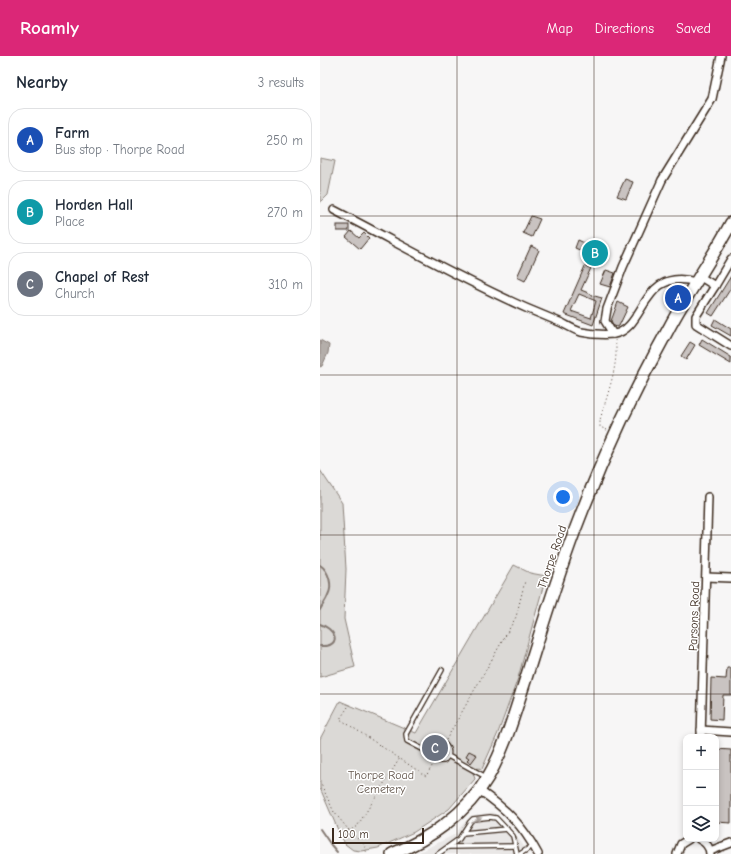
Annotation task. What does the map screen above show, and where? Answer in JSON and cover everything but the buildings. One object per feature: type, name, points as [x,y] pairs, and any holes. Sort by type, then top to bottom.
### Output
[{"type":"main road","name":"Thorpe Road","points":[[392,854],[412,846],[431,835],[449,821],[464,807],[487,778],[507,737],[555,587],[579,518],[614,434],[638,383],[697,279],[731,223]]},
{"type":"street","points":[[613,334],[605,321],[607,309],[620,274],[662,180],[712,99],[721,56]]},
{"type":"street","points":[[334,210],[490,292],[580,332],[613,334],[620,332],[628,326],[651,293],[659,286],[669,281],[681,278],[697,279],[715,286]]},
{"type":"street","points":[[731,259],[696,316],[696,324],[731,346]]},
{"type":"street","name":"Parsons Road","points":[[701,733],[708,497]]},
{"type":"street","points":[[706,577],[731,578]]},
{"type":"street","points":[[701,733],[731,732]]},
{"type":"street","points":[[478,790],[498,804],[514,818],[534,845],[538,854]]},
{"type":"street","points":[[677,854],[681,844],[684,842]]},
{"type":"street","points":[[703,842],[708,846],[710,852],[731,843]]},
{"type":"lane","points":[[426,751],[432,740],[437,740],[444,744],[447,746],[449,751],[448,756],[444,761],[439,761],[427,754],[426,751],[408,741],[406,734],[442,670]]},
{"type":"lane","points":[[448,756],[487,778]]},
{"type":"lane","points":[[438,854],[459,839],[473,819],[483,817],[496,818],[507,829],[513,836],[515,846],[519,854],[534,845]]},
{"type":"lane","points":[[463,833],[507,829]]},
{"type":"lane","points":[[448,847],[515,846]]},
{"type":"path","points":[[613,334],[616,348],[616,360],[600,420],[600,427],[614,434]]},
{"type":"path","points":[[444,744],[516,617],[525,581]]},
{"type":"path","points":[[348,707],[340,720],[426,776],[436,759]]},
{"type":"path","points":[[348,830],[353,829],[358,825],[400,758]]},
{"type":"path","points":[[320,782],[334,812],[348,830],[364,844],[367,854]]},
{"type":"shaded area","points":[[320,340],[329,345],[328,353],[322,366],[320,367]]},
{"type":"shaded area","points":[[493,812],[518,838],[529,854],[415,854],[454,835],[470,816]]},
{"type":"green space","points":[[320,158],[335,161],[328,195],[320,203]]},
{"type":"green space","points":[[320,470],[342,503],[346,569],[344,619],[355,667],[320,677]]},
{"type":"green space","name":"Thorpe Road Cemetery","points":[[514,565],[530,573],[546,576],[518,678],[498,733],[482,769],[477,768],[475,770],[473,773],[475,779],[449,809],[414,832],[378,848],[361,851],[353,850],[345,844],[320,788],[320,739],[340,701],[416,733]]},
{"type":"waterway","points":[[320,565],[326,571],[330,583],[327,597],[320,610]]},
{"type":"waterway","points":[[320,624],[329,629],[335,639],[332,644],[320,646]]},
{"type":"waterway","points":[[320,829],[337,852]]},
{"type":"place","name":"Horden Hall","points":[[595,253]]},
{"type":"place","name":"Farm","points":[[678,298]]},
{"type":"place","name":"Chapel of Rest","points":[[435,748]]}]
